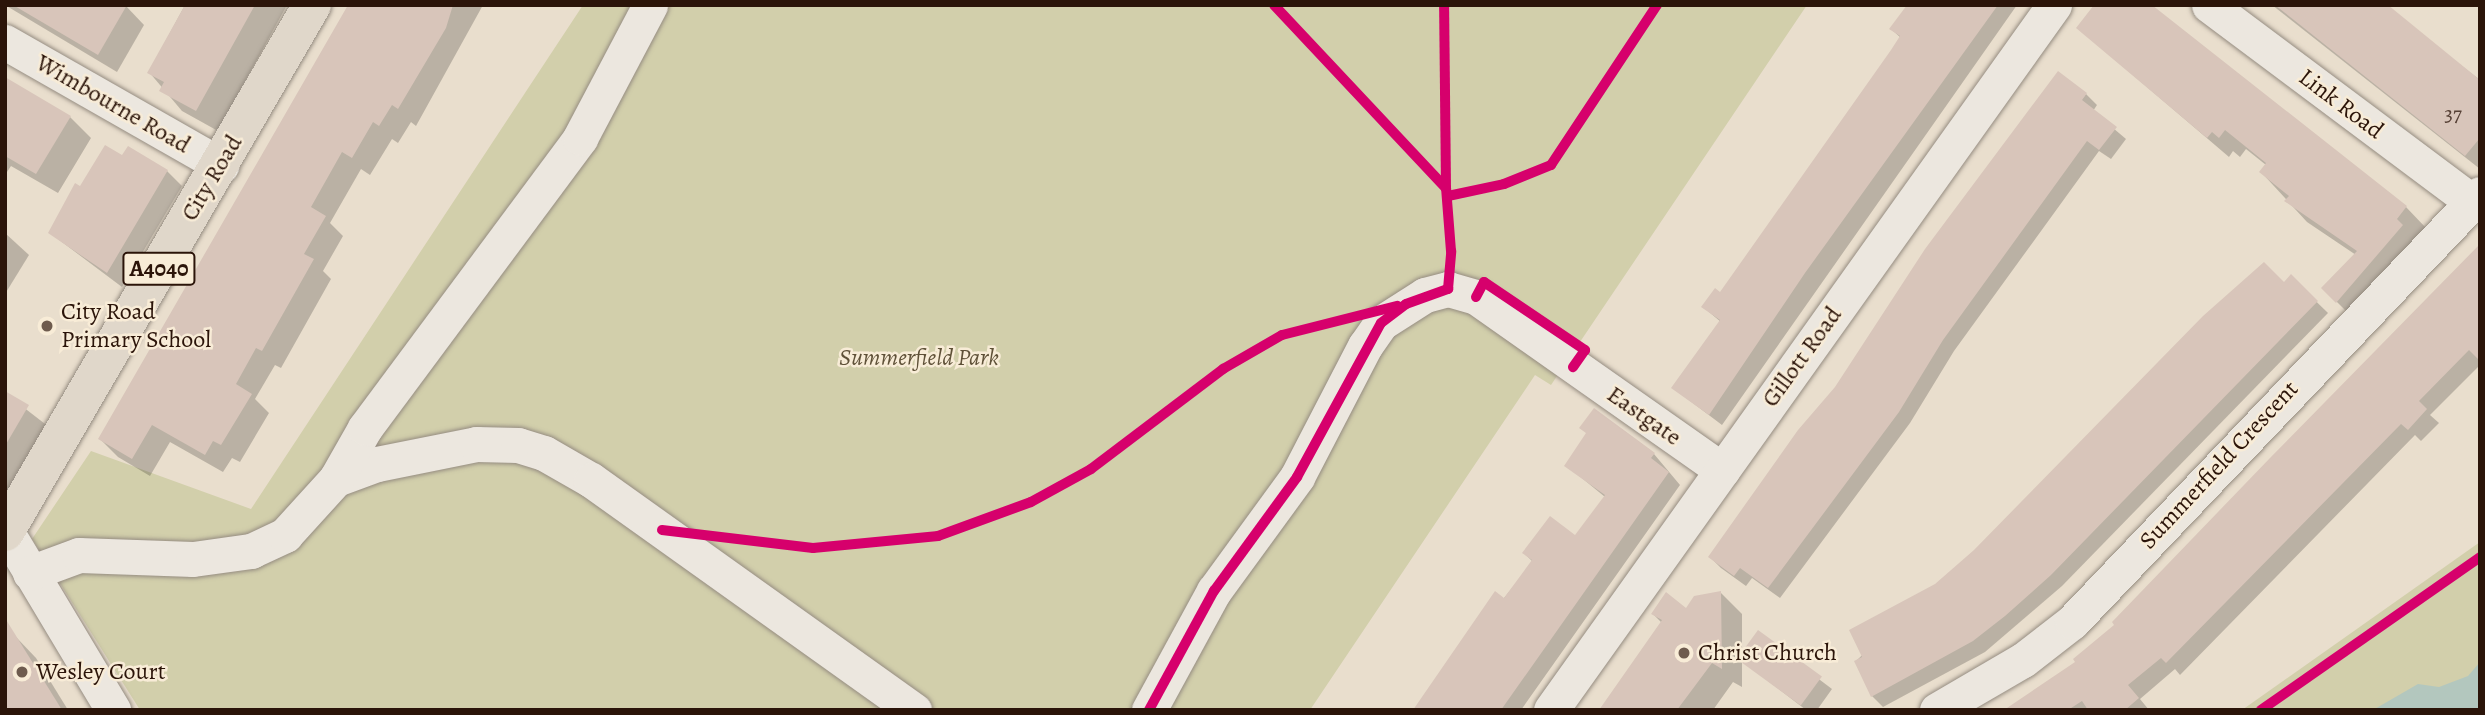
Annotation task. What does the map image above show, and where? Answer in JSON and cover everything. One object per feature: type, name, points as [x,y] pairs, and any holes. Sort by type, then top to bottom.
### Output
[{"type":"main road","name":"City Road","points":[[6,531],[312,5]]},
{"type":"street","points":[[30,573],[79,555],[193,559],[251,551],[285,535],[336,479],[365,428],[580,138],[650,5]]},
{"type":"street","name":"Gillott Road","points":[[1550,710],[2054,5]]},
{"type":"street","name":"Link Road","points":[[2209,5],[2476,198]]},
{"type":"street","name":"Wimbourne Road","points":[[5,42],[221,165]]},
{"type":"street","name":"Summerfield Crescent","points":[[1937,710],[2023,660],[2072,622],[2476,198]]},
{"type":"street","name":"Eastgate","points":[[1149,710],[1214,591],[1297,477],[1381,323],[1406,304],[1448,289],[1476,297],[1721,470]]},
{"type":"street","points":[[336,479],[377,464],[463,445],[518,445],[544,453],[591,480],[914,710]]},
{"type":"street","points":[[6,531],[113,710]]},
{"type":"green space","name":"Summerfield Park","points":[[583,5],[1807,5],[1551,385],[1535,375],[1310,710],[140,710],[32,539],[91,451],[251,509]]},
{"type":"green space","points":[[2480,542],[2480,710],[2242,710]]},
{"type":"shaded area","points":[[2480,662],[2480,710],[2373,710],[2418,684],[2439,687],[2468,676]]},
{"type":"building","points":[[13,5],[127,5],[98,55]]},
{"type":"building","points":[[185,5],[255,5],[196,111],[159,91],[164,82],[147,73]]},
{"type":"building","points":[[348,5],[453,5],[446,28],[398,109],[392,105],[379,126],[373,122],[352,158],[342,152],[311,207],[326,216],[304,254],[314,259],[262,351],[256,348],[236,384],[252,394],[221,445],[213,441],[205,455],[152,425],[132,459],[98,439]]},
{"type":"building","points":[[1907,5],[1998,5],[1805,273],[1709,415],[1671,388],[1720,320],[1701,307],[1715,288],[1720,292],[1891,50],[1900,36],[1889,29]]},
{"type":"building","points":[[2094,5],[2152,5],[2407,206],[2397,219],[2403,225],[2336,303],[2321,288],[2357,251],[2284,201],[2289,196],[2259,172],[2266,163],[2225,130],[2219,138],[2212,132],[2207,138],[2076,28]]},
{"type":"building","points":[[2275,5],[2388,5],[2480,80],[2480,138],[2465,156]]},
{"type":"building","points":[[2058,71],[2087,93],[2082,100],[2117,127],[2099,150],[2087,141],[1943,340],[1899,412],[1768,588],[1740,568],[1734,576],[1708,557],[1798,430],[1835,387],[1925,249]]},
{"type":"building","points":[[5,77],[71,116],[36,174],[5,156]]},
{"type":"building","points":[[105,145],[122,155],[128,146],[168,170],[107,273],[48,233],[75,183],[80,186]]},
{"type":"building","points":[[2480,244],[2480,361],[2469,350],[2419,401],[2427,409],[2408,430],[2401,424],[2166,663],[2161,658],[2128,685],[2139,698],[2125,710],[2088,710],[2082,701],[2068,710],[2004,710],[2075,662],[2073,659],[2114,625],[2112,622]]},
{"type":"building","points":[[2264,262],[2284,282],[2291,274],[2318,301],[2051,575],[2005,616],[1973,641],[1871,697],[1854,661],[1862,657],[1849,630],[1935,584],[1974,550],[2203,316]]},
{"type":"building","points":[[5,391],[29,405],[5,446]]},
{"type":"building","points":[[1594,408],[1655,453],[1651,458],[1669,472],[1501,710],[1413,710],[1495,591],[1504,598],[1532,560],[1522,553],[1550,516],[1575,535],[1605,495],[1564,466],[1586,433],[1579,428]]},
{"type":"building","name":"Christ Church","points":[[1721,591],[1722,669],[1712,663],[1677,710],[1599,710],[1662,620],[1651,614],[1666,592],[1686,608],[1694,596]]},
{"type":"building","name":"Wesley Court","points":[[5,618],[62,710],[5,710]]},
{"type":"building","points":[[1758,630],[1822,676],[1801,706],[1737,659]]},
{"type":"cycle path","points":[[1274,5],[1446,188]]},
{"type":"cycle path","points":[[1149,710],[1214,591],[1297,477],[1381,323],[1406,304],[1448,289],[1451,251],[1446,188],[1444,5]]},
{"type":"cycle path","points":[[1448,196],[1504,184],[1551,165],[1657,5]]},
{"type":"cycle path","points":[[1476,297],[1484,282],[1585,350],[1573,367]]},
{"type":"cycle path","points":[[662,530],[813,548],[938,536],[1031,502],[1091,469],[1223,369],[1282,335],[1397,306]]},
{"type":"cycle path","points":[[2261,710],[2480,557]]},
{"type":"place","name":"City Road Primary School","points":[[47,326]]},
{"type":"place","name":"Christ Church","points":[[1684,653]]},
{"type":"place","name":"Wesley Court","points":[[22,672]]}]
